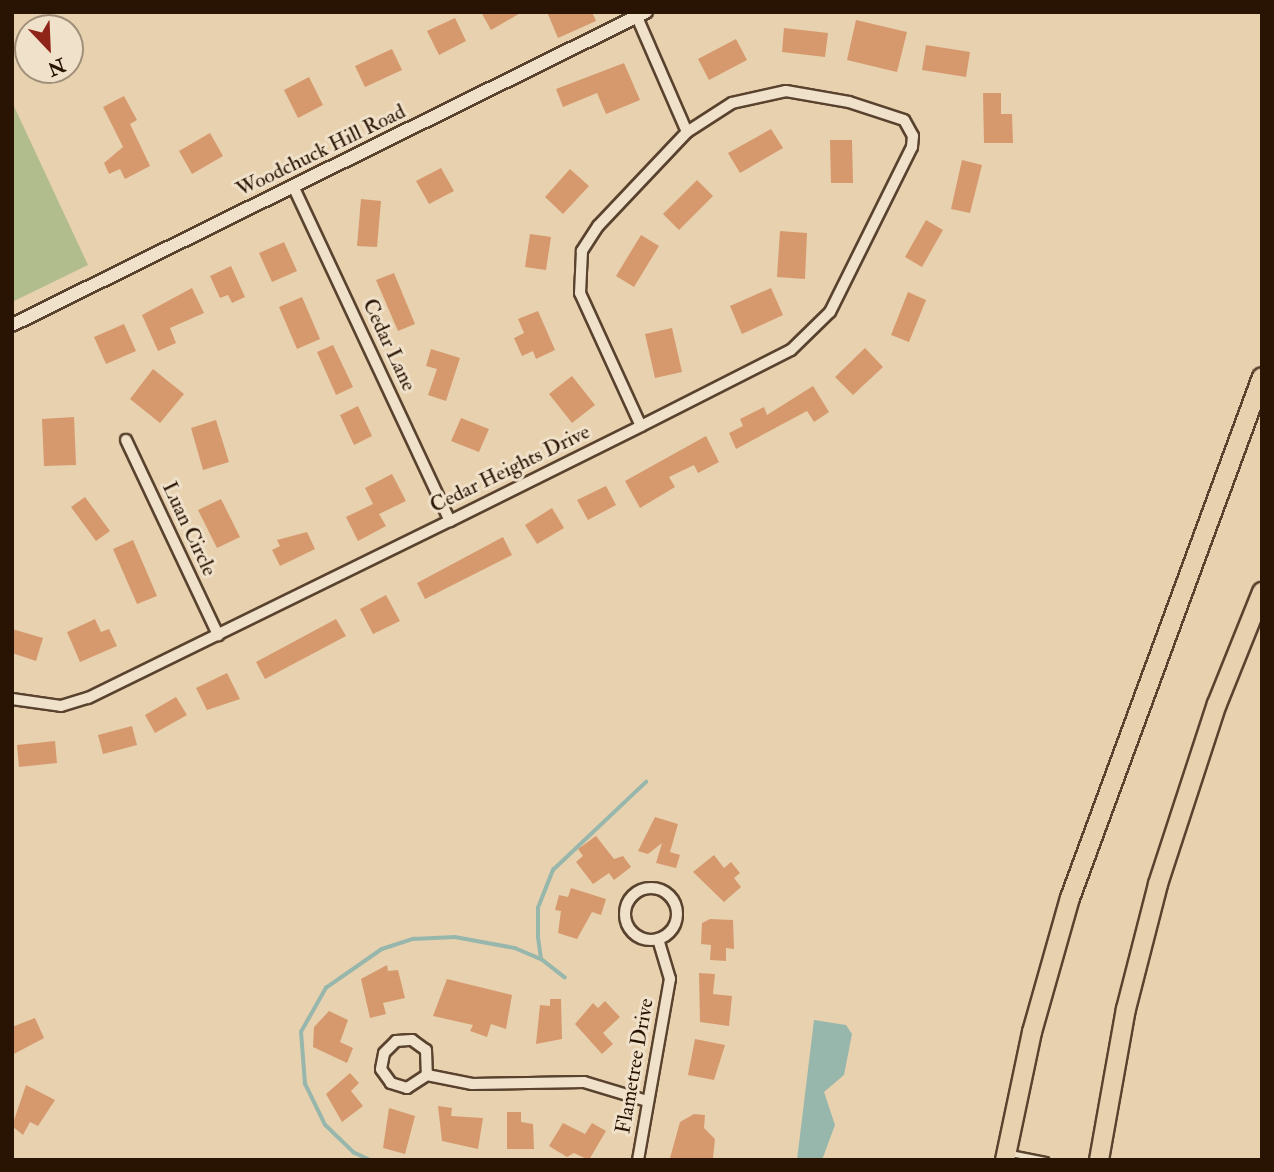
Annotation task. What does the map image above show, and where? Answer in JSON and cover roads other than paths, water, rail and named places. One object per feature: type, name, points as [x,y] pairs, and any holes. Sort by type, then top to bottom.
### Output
[{"type":"highway","points":[[1006,1156],[1032,1032],[1070,898],[1262,377]]},
{"type":"highway","points":[[1099,1160],[1126,1009],[1158,884],[1217,704],[1262,592]]},
{"type":"street","points":[[641,15],[687,132],[598,226],[582,251],[577,271],[586,310],[641,426]]},
{"type":"street","name":"Woodchuck Hill Road","points":[[12,325],[641,15]]},
{"type":"street","name":"Cedar Heights Drive","points":[[12,699],[61,706],[88,698],[792,350],[815,332],[830,312],[912,148],[912,133],[895,115],[786,91],[732,103],[687,132]]},
{"type":"street","name":"Cedar Lane","points":[[293,187],[450,521]]},
{"type":"street","name":"Luan Circle","points":[[126,440],[218,635]]},
{"type":"street","points":[[644,889],[665,892],[676,906],[672,929],[658,939],[635,935],[625,920],[629,899],[644,889]]},
{"type":"street","name":"Flametree Drive","points":[[638,1160],[670,979],[658,939]]},
{"type":"street","points":[[427,1075],[426,1050],[412,1040],[396,1041],[384,1053],[382,1069],[391,1083],[407,1088],[427,1075],[472,1084],[584,1082],[647,1101]]},
{"type":"lane","points":[[1006,1156],[1045,1160]]},
{"type":"water","points":[[814,1020],[846,1025],[852,1034],[844,1075],[824,1092],[835,1125],[822,1160],[797,1160]]},
{"type":"waterway","points":[[565,978],[541,959],[538,938],[538,908],[553,870],[646,782]]},
{"type":"waterway","points":[[369,1160],[354,1153],[325,1125],[305,1084],[301,1032],[326,988],[382,949],[413,939],[455,937],[515,948],[541,959]]}]
